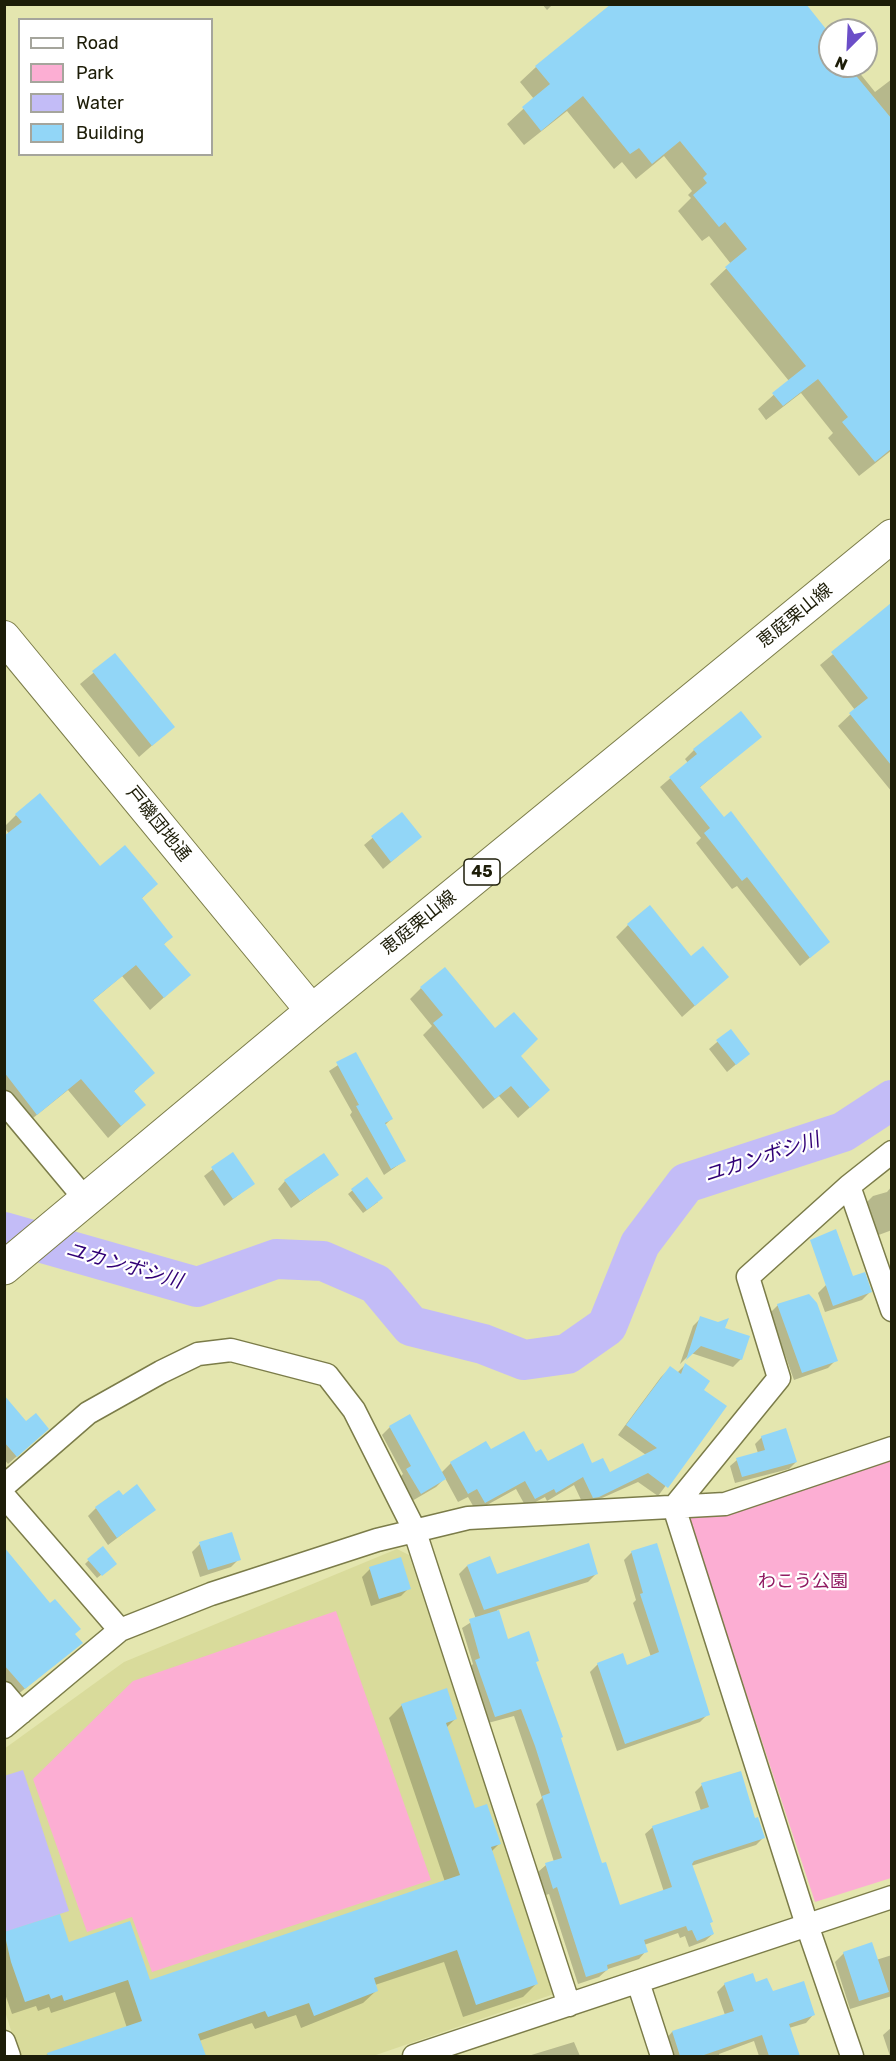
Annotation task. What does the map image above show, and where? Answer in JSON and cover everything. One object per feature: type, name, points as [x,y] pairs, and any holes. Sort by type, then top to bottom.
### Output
[{"type":"main road","name":"恵庭栗山線","points":[[10,1263],[312,1011],[891,536]]},
{"type":"street","name":"戸磯団地通","points":[[4,637],[312,1011]]},
{"type":"street","points":[[4,1102],[80,1205]]},
{"type":"street","points":[[674,1507],[779,1378],[748,1277],[849,1186],[891,1152]]},
{"type":"street","points":[[849,1186],[891,1310]]},
{"type":"street","points":[[4,1486],[88,1413],[161,1371],[198,1354],[231,1350],[327,1375],[354,1410],[414,1529],[569,2005]]},
{"type":"street","points":[[4,1693],[13,1720],[120,1630],[211,1594],[414,1529],[468,1518],[725,1504],[891,1448]]},
{"type":"street","points":[[4,1496],[120,1630]]},
{"type":"street","points":[[674,1507],[807,1926],[852,2056]]},
{"type":"street","points":[[414,2056],[456,2050],[569,2005],[891,1898]]},
{"type":"street","points":[[638,1982],[662,2056]]},
{"type":"street","points":[[4,2042],[9,2056]]},
{"type":"shaded area","points":[[397,1549],[409,1555],[554,1994],[373,2056],[19,2056],[4,2008],[4,1749],[124,1662]]},
{"type":"green space","name":"わこう公園","points":[[891,1460],[891,1878],[815,1902],[688,1517],[735,1509]]},
{"type":"green space","points":[[336,1611],[431,1880],[152,1972],[132,1917],[87,1932],[33,1779],[133,1681]]},
{"type":"water","points":[[23,1770],[69,1911],[5,1932],[4,1776]]},
{"type":"building","points":[[611,4],[806,4],[818,19],[818,78],[858,78],[891,118],[891,449],[875,462],[842,422],[848,417],[818,379],[783,406],[772,393],[806,366],[725,267],[747,249],[725,222],[719,227],[693,195],[707,183],[703,178],[707,174],[680,141],[652,164],[639,148],[630,154],[583,96],[541,131],[522,107],[550,84],[535,66]]},
{"type":"building","points":[[891,603],[891,765],[849,713],[868,698],[831,652]]},
{"type":"building","points":[[115,653],[175,727],[152,746],[92,671]]},
{"type":"building","points":[[741,711],[762,737],[700,787],[724,817],[731,811],[830,942],[810,958],[747,877],[742,881],[704,833],[710,828],[669,777],[697,754],[693,749]]},
{"type":"building","points":[[40,793],[100,866],[125,845],[158,884],[142,898],[173,937],[164,944],[191,975],[164,998],[136,965],[93,1000],[155,1073],[134,1091],[146,1105],[121,1126],[81,1079],[37,1115],[4,1072],[4,836],[22,822],[15,814]]},
{"type":"building","points":[[402,812],[422,837],[391,862],[371,836]]},
{"type":"building","points":[[650,905],[691,956],[703,946],[729,977],[695,1006],[627,924]]},
{"type":"building","points":[[445,967],[495,1028],[514,1012],[538,1039],[521,1056],[550,1090],[530,1108],[511,1086],[495,1099],[433,1023],[443,1015],[420,987]]},
{"type":"building","points":[[731,1029],[750,1054],[736,1065],[716,1040]]},
{"type":"building","points":[[356,1052],[393,1119],[385,1123],[406,1161],[391,1169],[356,1106],[359,1105],[336,1062]]},
{"type":"building","points":[[233,1152],[255,1184],[233,1199],[211,1167]]},
{"type":"building","points":[[324,1153],[339,1175],[300,1201],[284,1180]]},
{"type":"building","points":[[367,1177],[383,1198],[367,1210],[351,1189]]},
{"type":"building","points":[[836,1229],[853,1276],[865,1272],[872,1292],[833,1306],[810,1240]]},
{"type":"building","points":[[809,1294],[817,1303],[838,1361],[802,1373],[777,1304]]},
{"type":"building","points":[[700,1316],[718,1322],[729,1318],[725,1328],[750,1336],[742,1360],[701,1346],[686,1360]]},
{"type":"building","points":[[685,1363],[710,1381],[704,1390],[727,1406],[668,1488],[648,1473],[593,1498],[583,1477],[556,1493],[554,1489],[535,1499],[525,1481],[485,1503],[477,1489],[468,1494],[450,1462],[486,1441],[491,1449],[524,1431],[536,1452],[541,1449],[548,1461],[583,1443],[592,1463],[603,1458],[610,1472],[657,1448],[626,1425],[670,1366],[681,1374]]},
{"type":"building","points":[[4,1395],[26,1421],[36,1413],[49,1429],[17,1457],[4,1442]]},
{"type":"building","points":[[410,1414],[446,1479],[421,1494],[406,1469],[411,1466],[389,1426]]},
{"type":"building","points":[[786,1428],[797,1462],[742,1477],[736,1458],[765,1450],[761,1436]]},
{"type":"building","points":[[137,1484],[156,1510],[117,1538],[95,1507],[119,1490],[123,1495]]},
{"type":"building","points":[[232,1532],[241,1560],[208,1570],[199,1542]]},
{"type":"building","points":[[589,1543],[598,1574],[484,1610],[467,1565],[490,1556],[497,1574]]},
{"type":"building","points":[[657,1543],[710,1715],[625,1744],[597,1663],[623,1653],[627,1665],[659,1652],[640,1594],[643,1593],[631,1551]]},
{"type":"building","points":[[103,1546],[117,1564],[102,1576],[87,1559]]},
{"type":"building","points":[[4,1547],[50,1603],[55,1599],[81,1629],[75,1634],[83,1643],[25,1689],[4,1665]]},
{"type":"building","points":[[401,1557],[411,1589],[379,1599],[369,1567]]},
{"type":"building","points":[[499,1610],[508,1639],[529,1631],[539,1661],[536,1662],[563,1737],[561,1738],[602,1863],[606,1862],[620,1905],[672,1887],[652,1826],[709,1807],[701,1783],[741,1771],[755,1818],[758,1817],[765,1838],[694,1861],[692,1864],[713,1922],[710,1923],[714,1934],[697,1941],[692,1930],[688,1931],[686,1926],[644,1940],[648,1952],[607,1965],[608,1970],[586,1977],[557,1887],[553,1889],[545,1863],[562,1858],[542,1796],[550,1793],[535,1746],[521,1709],[495,1717],[475,1660],[480,1658],[469,1619]]},
{"type":"building","points":[[447,1688],[457,1719],[446,1723],[475,1808],[487,1804],[501,1844],[491,1847],[538,1984],[476,2005],[457,1950],[374,1978],[378,1991],[314,2016],[309,2003],[268,2017],[265,2011],[198,2034],[206,2056],[48,2056],[47,2053],[142,2021],[128,1980],[64,2001],[62,1995],[51,1999],[49,1994],[25,2002],[11,1962],[4,1932],[60,1914],[69,1942],[130,1921],[150,1980],[460,1875],[401,1704]]},
{"type":"building","points":[[872,1942],[889,1992],[859,2001],[843,1952]]},
{"type":"building","points":[[753,1973],[756,1982],[767,1978],[773,1991],[804,1981],[815,2015],[789,2024],[800,2056],[769,2056],[762,2035],[701,2056],[680,2056],[672,2031],[734,2011],[724,1983]]},
{"type":"waterway","name":"ユカンボシ川","points":[[4,1232],[197,1287],[276,1259],[323,1261],[376,1284],[411,1326],[483,1344],[524,1360],[567,1354],[607,1326],[640,1244],[686,1183],[843,1132],[892,1100]]}]
